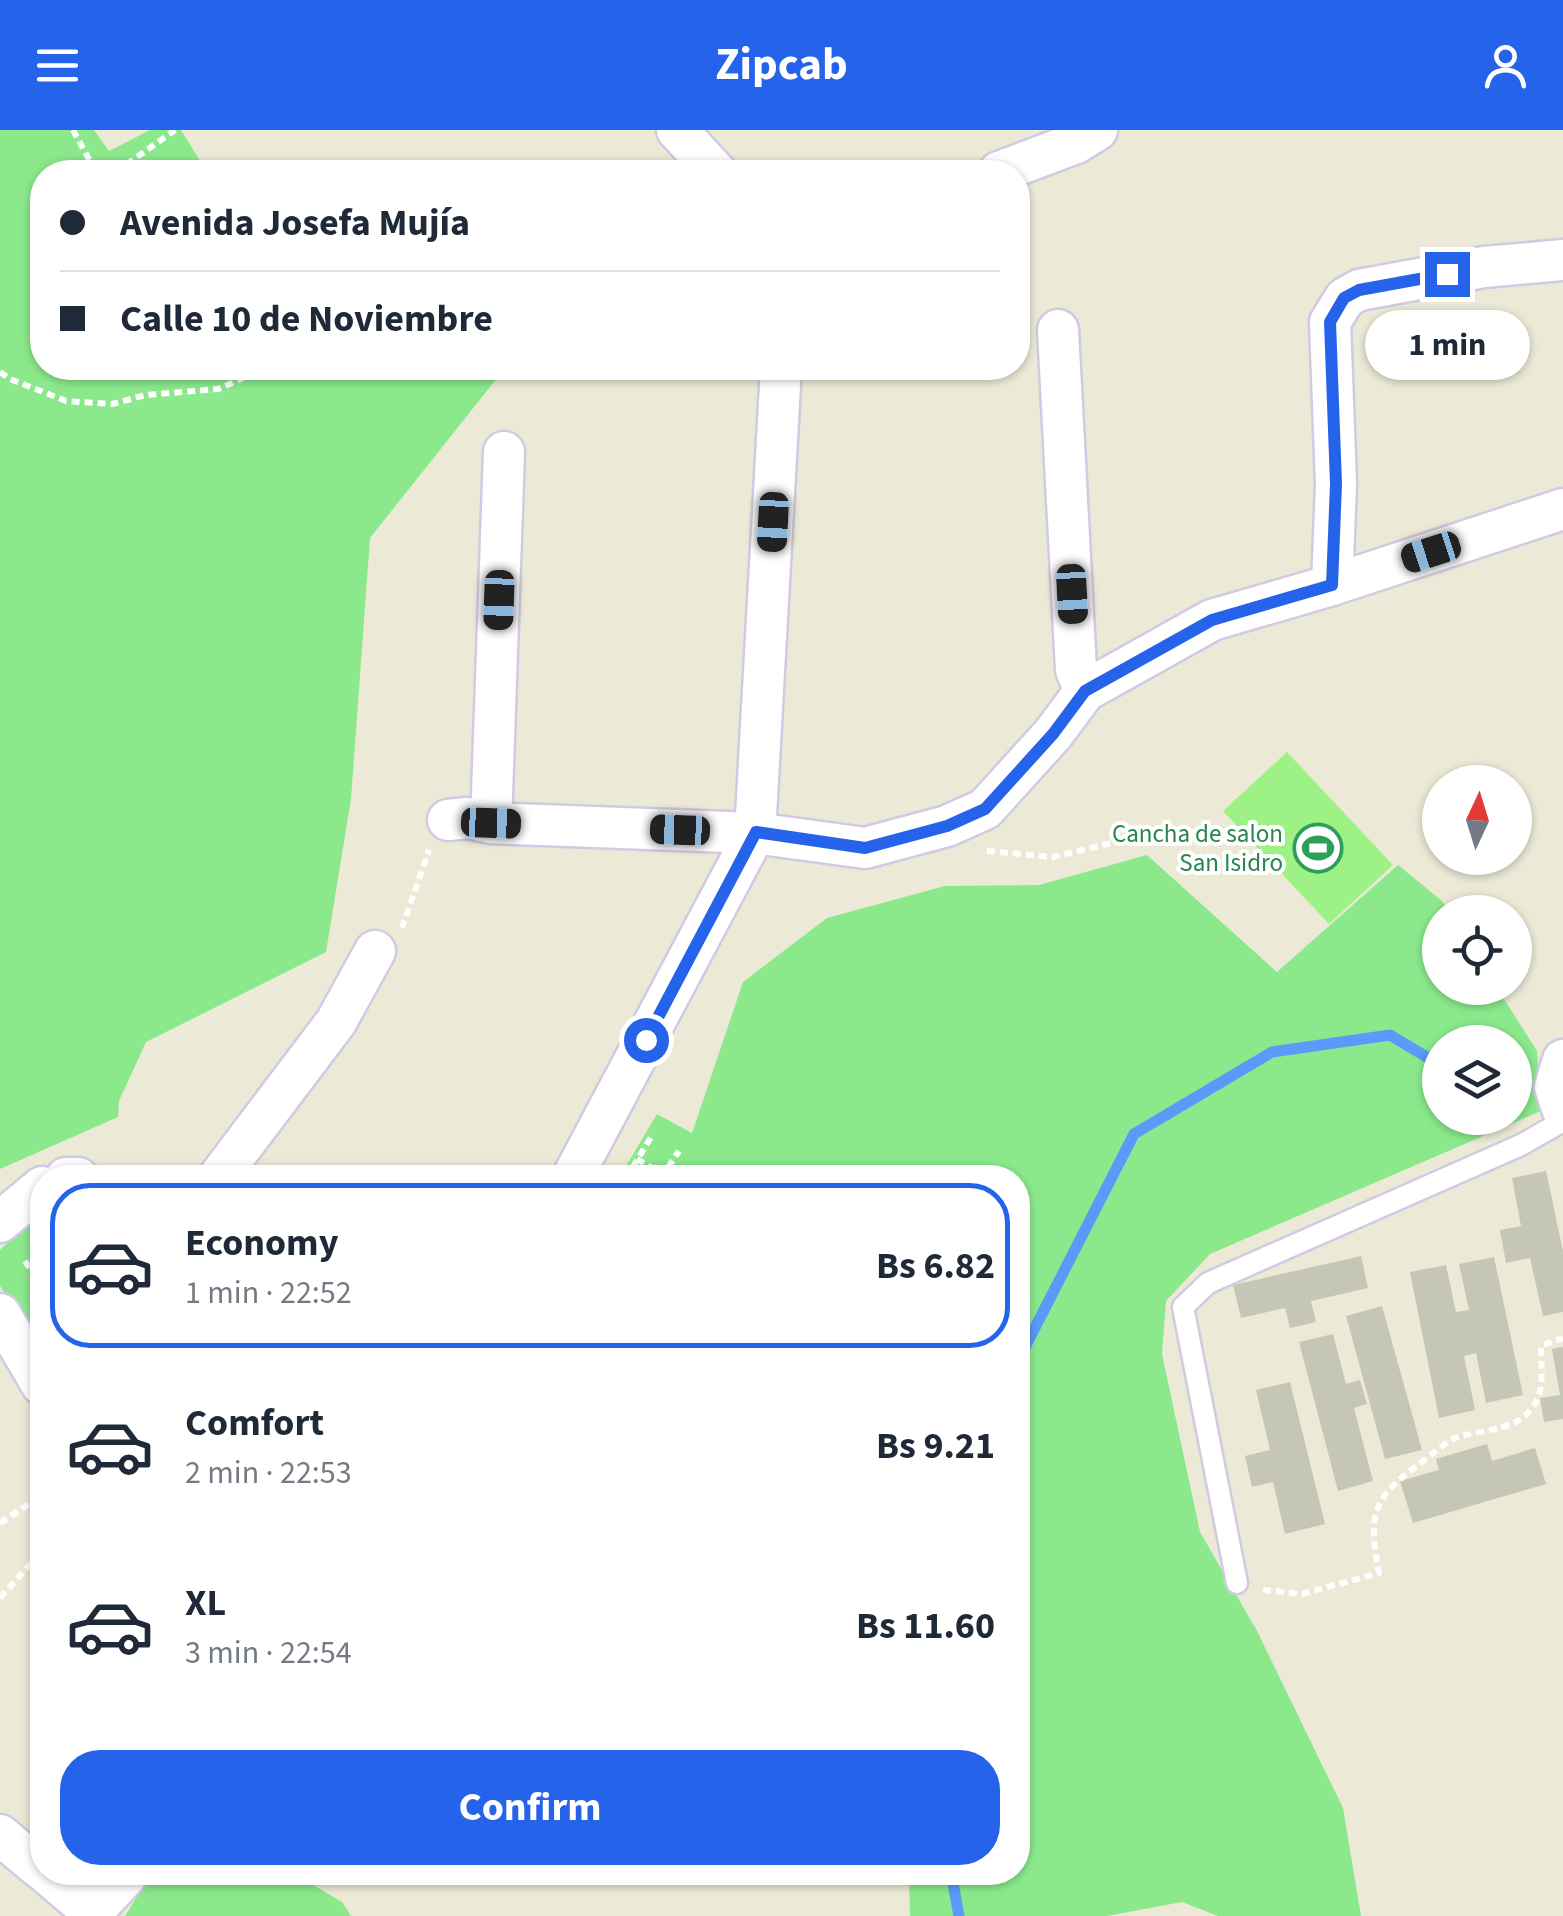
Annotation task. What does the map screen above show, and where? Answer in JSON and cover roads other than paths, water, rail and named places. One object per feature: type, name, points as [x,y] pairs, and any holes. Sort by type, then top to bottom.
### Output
[{"type":"street","points":[[677,130],[705,160]]},
{"type":"street","points":[[1030,160],[1076,143],[1096,130]]},
{"type":"street","points":[[1332,585],[1336,484],[1330,322],[1336,308],[1344,298],[1374,287],[1484,268],[1563,260]]},
{"type":"street","points":[[1058,330],[1076,670],[1085,691]]},
{"type":"street","points":[[579,1165],[756,832],[781,380]]},
{"type":"street","points":[[491,823],[504,452]]},
{"type":"street","points":[[448,820],[756,832],[865,848],[947,826],[985,809],[1053,734],[1085,691],[1212,620],[1563,509]]},
{"type":"street","points":[[228,1165],[336,1022],[375,951]]},
{"type":"street","points":[[1563,1060],[1555,1087],[1563,1111]]},
{"type":"street","points":[[0,1222],[30,1197]]},
{"type":"street","points":[[16,1306],[30,1349]]},
{"type":"street","points":[[0,1835],[30,1860]]},
{"type":"street","points":[[60,1885],[79,1901],[100,1904],[118,1885]]},
{"type":"lane","points":[[1237,1583],[1183,1307],[1208,1283],[1521,1145],[1563,1121]]},
{"type":"waterway","points":[[1030,1338],[1134,1134],[1272,1052],[1390,1035],[1422,1054]]},
{"type":"waterway","points":[[953,1885],[959,1916]]},
{"type":"place","name":"Cancha de salon San Isidro","points":[[1318,848]]}]
